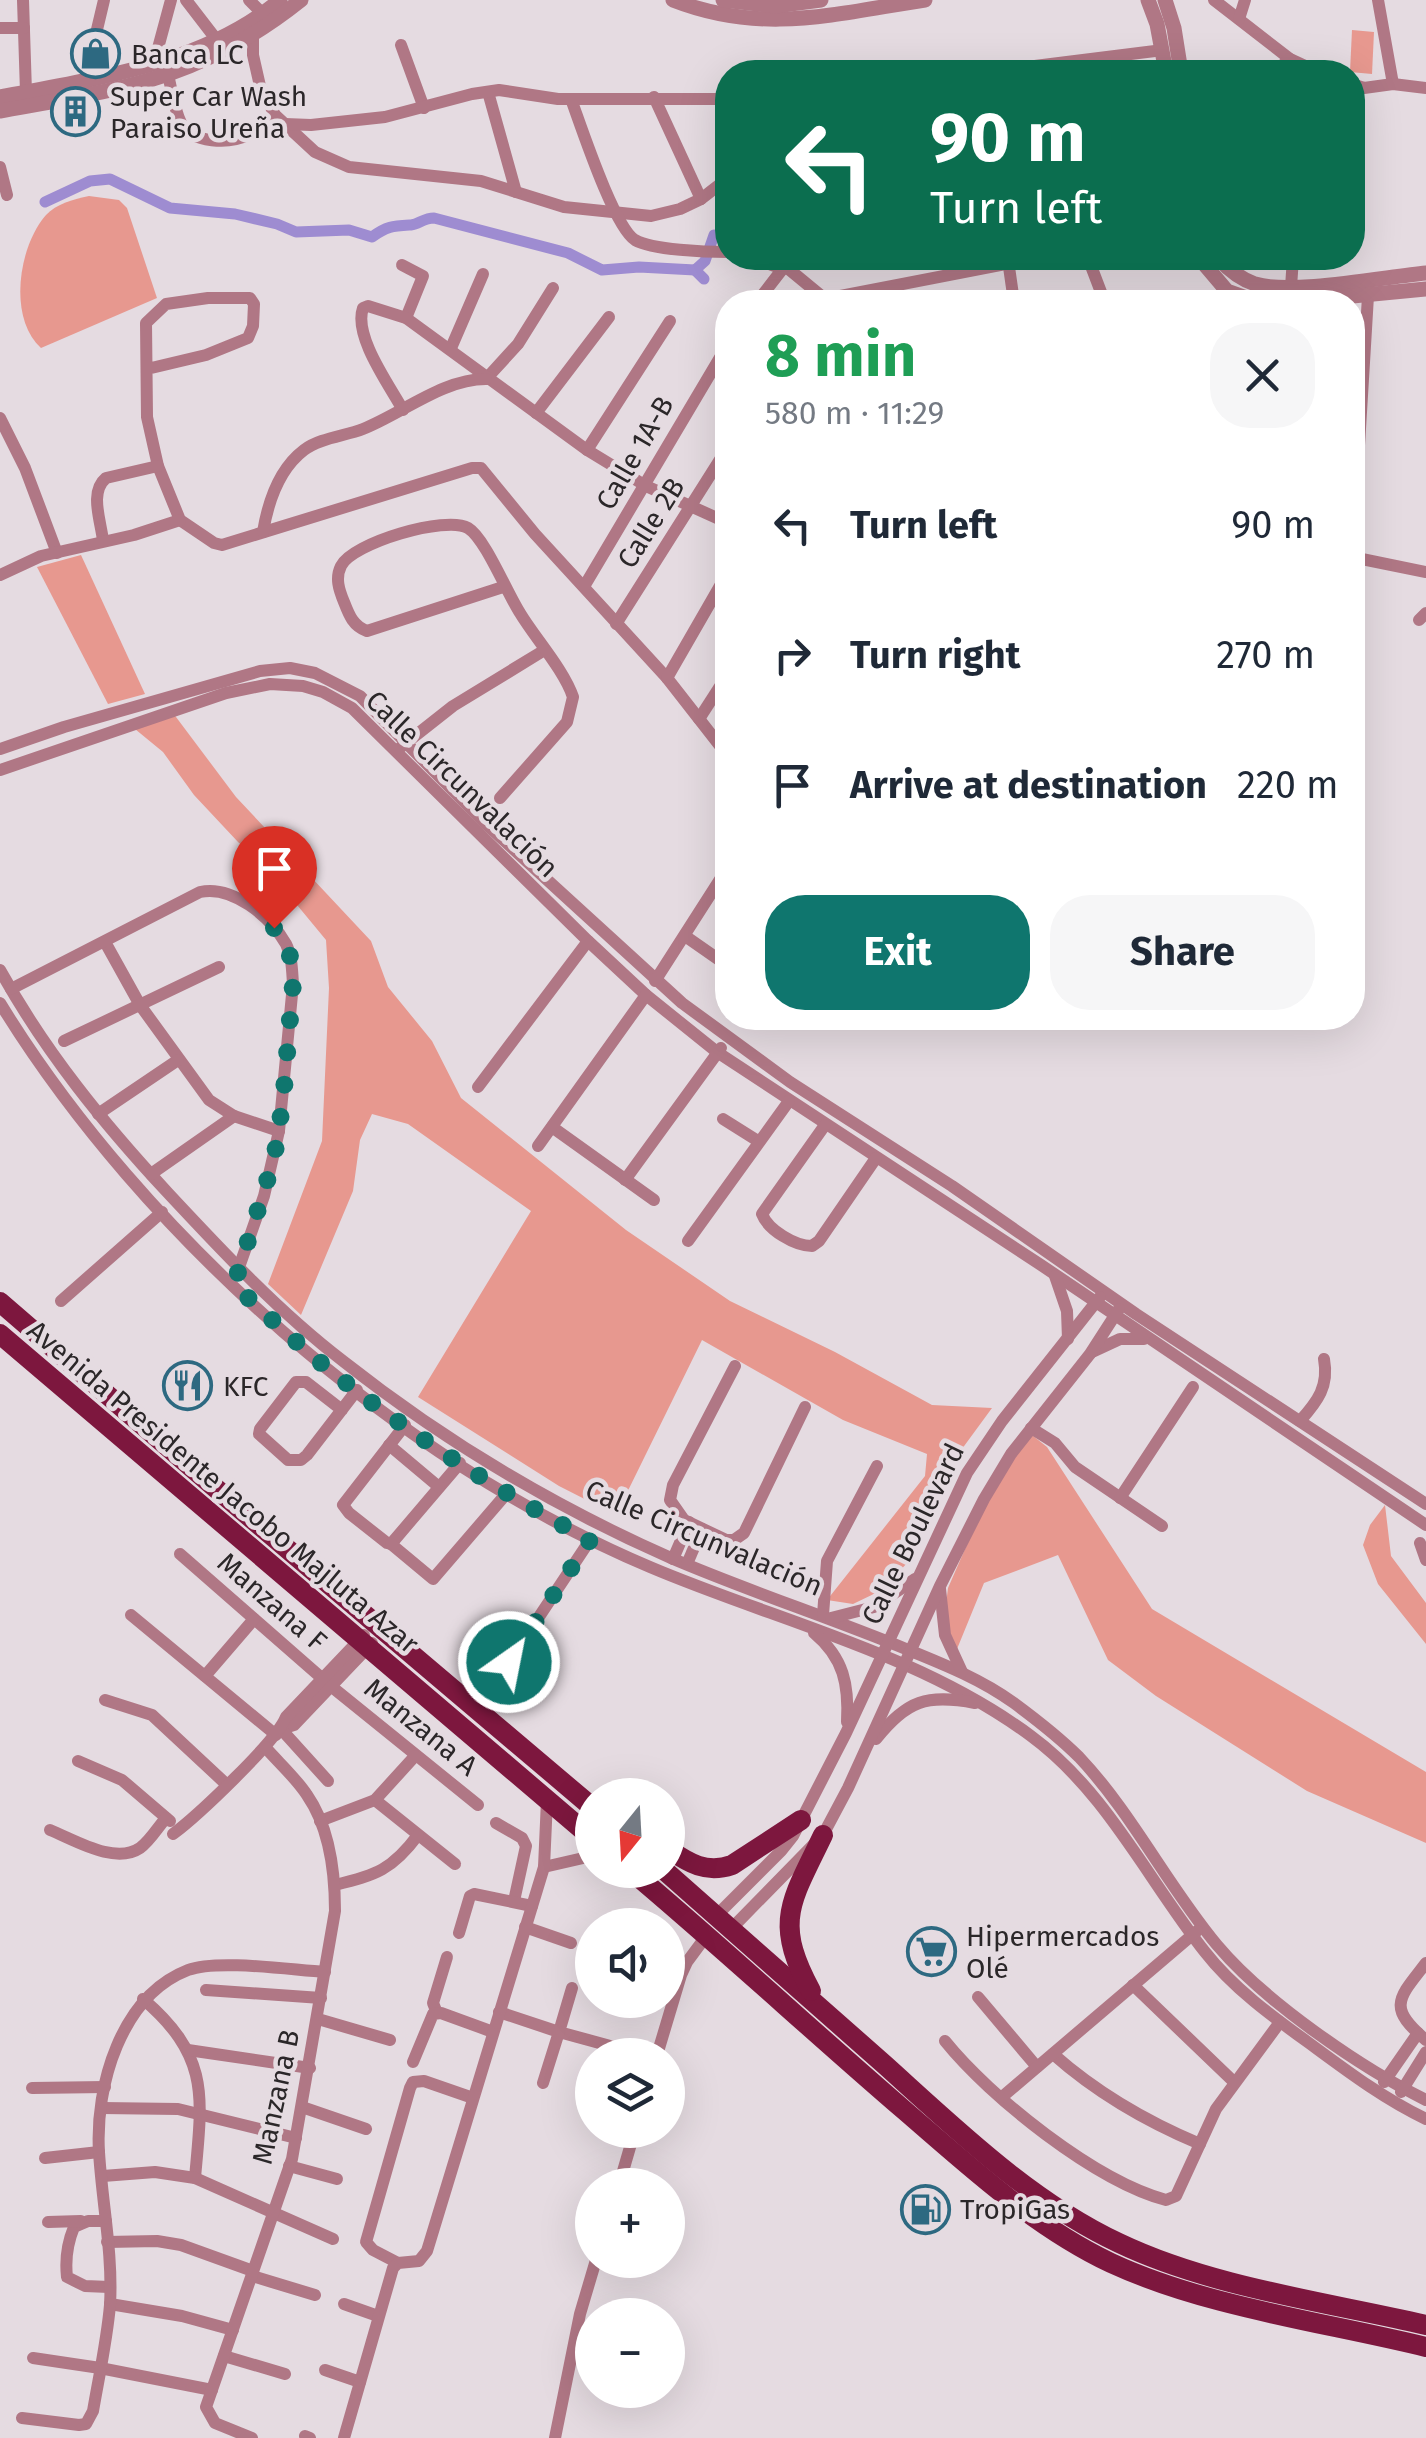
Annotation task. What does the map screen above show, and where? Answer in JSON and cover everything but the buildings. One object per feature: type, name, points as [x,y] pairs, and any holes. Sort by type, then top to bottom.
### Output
[{"type":"main road","name":"Avenida Presidente Jacobo Majluta Azar","points":[[0,1302],[575,1791]]},
{"type":"main road","name":"Avenida Presidente Jacobo Majluta Azar","points":[[0,1334],[575,1824]]},
{"type":"main road","points":[[685,1861],[692,1866],[720,1869],[801,1820]]},
{"type":"main road","points":[[819,2006],[794,1961],[788,1928],[795,1898],[823,1835]]},
{"type":"main road","points":[[658,1888],[718,1927],[819,2006],[1006,2169],[1098,2233],[1164,2262],[1426,2324]]},
{"type":"main road","points":[[681,1888],[959,2158],[1061,2235],[1108,2261],[1174,2288],[1426,2348]]},
{"type":"street","points":[[24,0],[26,92]]},
{"type":"street","points":[[86,87],[104,0]]},
{"type":"street","points":[[154,62],[170,0]]},
{"type":"street","points":[[186,0],[216,40]]},
{"type":"street","points":[[249,0],[262,14]]},
{"type":"street","points":[[0,111],[86,87],[216,40],[280,0]]},
{"type":"street","points":[[0,97],[168,75],[204,62],[253,36],[300,0]]},
{"type":"street","points":[[673,0],[702,11],[752,21],[924,0]]},
{"type":"street","points":[[724,0],[774,6],[821,0]]},
{"type":"street","points":[[1148,0],[1164,60]]},
{"type":"street","points":[[1165,0],[1178,60]]},
{"type":"street","points":[[1214,0],[1290,59]]},
{"type":"street","points":[[1239,19],[1245,0]]},
{"type":"street","points":[[1378,0],[1392,84]]},
{"type":"street","points":[[0,28],[24,28]]},
{"type":"street","points":[[253,36],[260,86],[280,120],[315,152],[349,166],[481,182],[537,202],[616,214],[650,216],[680,209],[715,188]]},
{"type":"street","points":[[401,44],[424,108]]},
{"type":"street","points":[[1083,60],[1163,50]]},
{"type":"street","points":[[168,75],[182,124],[188,132],[201,138],[226,140],[280,120],[348,122],[488,92],[571,99],[715,99]]},
{"type":"street","points":[[1365,88],[1392,84],[1426,88]]},
{"type":"street","points":[[488,92],[516,192]]},
{"type":"street","points":[[654,97],[701,198]]},
{"type":"street","points":[[571,99],[616,214],[638,242],[715,251]]},
{"type":"street","points":[[0,167],[8,195]]},
{"type":"street","points":[[402,265],[423,276],[406,318]]},
{"type":"street","points":[[766,290],[781,270]]},
{"type":"street","points":[[792,270],[814,290]]},
{"type":"street","points":[[876,290],[967,270]]},
{"type":"street","points":[[1230,270],[1251,283],[1274,290]]},
{"type":"street","points":[[1322,290],[1426,273]]},
{"type":"street","points":[[450,348],[483,274]]},
{"type":"street","points":[[264,532],[273,492],[304,450],[404,410],[450,386],[486,379],[518,344],[553,288]]},
{"type":"street","points":[[1365,296],[1426,290]]},
{"type":"street","points":[[1365,346],[1368,296]]},
{"type":"street","points":[[147,369],[206,355],[248,338],[253,326],[254,304],[250,298],[166,304],[146,322],[148,428],[158,466],[180,520],[222,545],[477,467],[485,470],[523,520],[585,585],[715,739]]},
{"type":"street","points":[[404,410],[368,346],[360,316],[362,308],[368,306],[406,318],[586,450],[646,486],[715,517]]},
{"type":"street","points":[[536,413],[609,317]]},
{"type":"street","points":[[586,450],[670,320]]},
{"type":"street","name":"Calle 1A-B","points":[[585,585],[715,367]]},
{"type":"street","points":[[0,418],[25,468],[57,554]]},
{"type":"street","points":[[103,541],[96,496],[100,484],[106,478],[158,466]]},
{"type":"street","name":"Calle 2B","points":[[616,624],[715,469]]},
{"type":"street","points":[[0,575],[41,556],[180,520]]},
{"type":"street","points":[[500,798],[571,715],[573,697],[474,532],[445,522],[356,551],[343,562],[337,582],[354,623],[367,630],[503,586]]},
{"type":"street","points":[[1365,560],[1426,572]]},
{"type":"street","points":[[666,678],[715,594]]},
{"type":"street","points":[[395,752],[453,706],[543,651]]},
{"type":"street","name":"Calle Circunvalación","points":[[5,747],[194,688],[260,672],[290,668],[329,678],[360,696],[485,823],[655,982],[715,1028]]},
{"type":"street","name":"Calle Circunvalación","points":[[0,770],[226,693],[270,684],[313,689],[352,708],[588,941],[646,995],[718,1052],[1054,1274],[1100,1297]]},
{"type":"street","points":[[699,719],[715,694]]},
{"type":"street","points":[[0,732],[5,747],[27,760]]},
{"type":"street","points":[[655,982],[715,887]]},
{"type":"street","points":[[11,990],[214,888],[238,896],[274,928],[286,944],[293,984],[279,1131],[264,1196],[234,1285]]},
{"type":"street","points":[[684,936],[715,957]]},
{"type":"street","points":[[478,1087],[588,941]]},
{"type":"street","points":[[105,942],[140,1005],[209,1100],[234,1116],[279,1131]]},
{"type":"street","points":[[64,1042],[219,966]]},
{"type":"street","name":"Calle Circunvalación","points":[[0,970],[53,1057],[150,1174],[239,1266],[343,1362],[422,1418],[573,1512],[687,1564],[962,1672],[1010,1700],[1080,1758],[1228,1976],[1280,2022],[1377,2092],[1426,2119]]},
{"type":"street","points":[[538,1146],[646,995]]},
{"type":"street","name":"Calle Circunvalación","points":[[0,1003],[40,1068],[92,1135],[234,1285],[321,1363],[460,1463],[590,1540],[701,1588],[904,1665],[986,1705],[1070,1769],[1197,1931],[1276,2001],[1387,2078],[1426,2100]]},
{"type":"street","name":"Calle Circunvalación","points":[[718,1030],[1100,1297],[1426,1504]]},
{"type":"street","points":[[625,1180],[728,1038]]},
{"type":"street","points":[[98,1114],[178,1060]]},
{"type":"street","points":[[688,1241],[789,1101]]},
{"type":"street","points":[[150,1174],[234,1116]]},
{"type":"street","points":[[723,1119],[758,1142]]},
{"type":"street","points":[[825,1125],[762,1214],[766,1223],[798,1244],[812,1246],[819,1241],[876,1158]]},
{"type":"street","points":[[552,1127],[654,1200]]},
{"type":"street","points":[[62,1301],[162,1212]]},
{"type":"street","points":[[1054,1274],[1067,1310],[1068,1341]]},
{"type":"street","name":"Calle Boulevard","points":[[718,1927],[781,1851],[801,1820],[846,1733],[916,1578],[985,1444],[1100,1297]]},
{"type":"street","name":"Calle Circunvalación","points":[[1119,1309],[1148,1339],[1426,1525]]},
{"type":"street","name":"Calle Boulevard","points":[[718,1927],[823,1835],[865,1753],[940,1586],[1006,1460],[1090,1354],[1119,1309]]},
{"type":"street","points":[[1090,1354],[1120,1340],[1148,1339]]},
{"type":"street","points":[[1300,1421],[1324,1388],[1324,1359]]},
{"type":"street","points":[[735,1366],[673,1486],[670,1500],[689,1522],[726,1540],[744,1533],[805,1407]]},
{"type":"street","points":[[342,1410],[306,1382],[296,1382],[260,1434],[288,1460],[301,1460],[342,1410],[358,1390]]},
{"type":"street","points":[[1120,1498],[1192,1387]]},
{"type":"street","points":[[405,1425],[343,1504],[349,1513],[433,1578],[507,1493]]},
{"type":"street","points":[[1031,1428],[1055,1443],[1075,1468],[1162,1526]]},
{"type":"street","points":[[985,1444],[1006,1460]]},
{"type":"street","points":[[389,1445],[439,1487]]},
{"type":"street","points":[[391,1544],[460,1463]]},
{"type":"street","points":[[877,1466],[827,1561],[827,1617],[874,1606],[916,1578]]},
{"type":"street","points":[[673,1558],[689,1522]]},
{"type":"street","points":[[687,1564],[702,1529]]},
{"type":"street","points":[[509,1662],[590,1540]]},
{"type":"street","points":[[1420,1543],[1426,1560]]},
{"type":"street","name":"Manzana F","points":[[180,1554],[327,1683]]},
{"type":"street","points":[[701,1588],[707,1572]]},
{"type":"street","points":[[940,1586],[945,1635],[962,1672]]},
{"type":"street","points":[[131,1614],[278,1732],[328,1781]]},
{"type":"street","points":[[204,1676],[254,1619]]},
{"type":"street","points":[[78,1761],[122,1780],[176,1831],[266,1747],[286,1717],[327,1683],[380,1626]]},
{"type":"street","points":[[808,1628],[824,1642],[845,1674],[846,1733]]},
{"type":"street","name":"Manzana A","points":[[327,1683],[478,1805]]},
{"type":"street","points":[[865,1753],[896,1717],[922,1700],[937,1697],[986,1705]]},
{"type":"street","points":[[105,1700],[152,1715],[226,1784]]},
{"type":"street","name":"Manzana B","points":[[212,2390],[289,2166],[310,2068],[335,1911],[335,1885],[320,1821],[307,1794],[266,1747]]},
{"type":"street","points":[[320,1821],[375,1800],[416,1756]]},
{"type":"street","points":[[375,1800],[455,1864]]},
{"type":"street","points":[[473,2098],[424,2081],[413,2082],[366,2242],[373,2250],[398,2263],[413,2263],[425,2256],[544,1866],[547,1800]]},
{"type":"street","points":[[50,1830],[114,1854],[128,1853],[146,1843],[166,1818]]},
{"type":"street","points":[[496,1823],[522,1838],[526,1846],[514,1901]]},
{"type":"street","points":[[335,1885],[365,1877],[399,1860],[418,1835]]},
{"type":"street","points":[[544,1866],[575,1860]]},
{"type":"street","points":[[459,1933],[470,1896],[479,1894],[532,1906]]},
{"type":"street","points":[[526,1927],[571,1942]]},
{"type":"street","points":[[662,2038],[687,1962],[718,1927]]},
{"type":"street","points":[[1002,2097],[1197,1931]]},
{"type":"street","points":[[446,1956],[433,2003],[437,2012],[493,2032]]},
{"type":"street","points":[[1377,2092],[1422,2037],[1400,2015],[1398,2001],[1426,1962]]},
{"type":"street","points":[[22,2418],[86,2424],[93,2411],[110,2304],[104,2176],[99,2152],[102,2108],[119,2044],[143,1999],[189,1970],[211,1965],[325,1972]]},
{"type":"street","points":[[1133,1985],[1234,2082]]},
{"type":"street","points":[[543,2083],[572,1988]]},
{"type":"street","points":[[206,1990],[321,1998]]},
{"type":"street","points":[[978,1997],[1037,2068]]},
{"type":"street","points":[[143,1999],[188,2050],[200,2080],[195,2178]]},
{"type":"street","points":[[413,2062],[437,2012]]},
{"type":"street","points":[[499,2012],[580,2038]]},
{"type":"street","points":[[318,2020],[390,2040]]},
{"type":"street","points":[[945,2041],[980,2080],[1059,2143],[1133,2187],[1166,2200],[1176,2196],[1216,2109],[1280,2022]]},
{"type":"street","points":[[188,2050],[310,2068]]},
{"type":"street","points":[[1394,2103],[1426,2052]]},
{"type":"street","points":[[1053,2054],[1120,2105],[1160,2128],[1200,2144]]},
{"type":"street","points":[[32,2088],[105,2087]]},
{"type":"street","points":[[302,2107],[366,2129]]},
{"type":"street","points":[[102,2108],[178,2109],[296,2138]]},
{"type":"street","points":[[45,2158],[99,2152]]},
{"type":"street","points":[[289,2166],[337,2179]]},
{"type":"street","points":[[104,2176],[156,2172],[195,2178],[333,2239]]},
{"type":"street","points":[[88,2221],[74,2228],[68,2241],[67,2277],[85,2286],[109,2288]]},
{"type":"street","points":[[48,2222],[106,2222]]},
{"type":"street","points":[[107,2242],[181,2244],[252,2274],[315,2294]]},
{"type":"street","points":[[344,2438],[391,2272],[398,2263]]},
{"type":"street","points":[[555,2438],[591,2278]]},
{"type":"street","points":[[110,2304],[182,2316],[233,2330]]},
{"type":"street","points":[[344,2304],[378,2316]]},
{"type":"street","points":[[224,2356],[285,2374]]},
{"type":"street","points":[[33,2358],[212,2390],[206,2408],[208,2417],[228,2431],[252,2438]]},
{"type":"street","points":[[325,2370],[360,2382]]},
{"type":"shaded area","points":[[1352,30],[1374,32],[1372,74],[1365,73],[1365,60],[1351,60]]},
{"type":"shaded area","points":[[89,196],[119,200],[127,208],[157,298],[41,348],[24,319],[23,263],[46,215],[66,202]]},
{"type":"shaded area","points":[[81,555],[145,694],[108,704],[37,567]]},
{"type":"shaded area","points":[[173,713],[236,797],[371,941],[388,987],[432,1041],[461,1098],[626,1230],[730,1301],[932,1405],[992,1408],[959,1453],[915,1555],[880,1591],[853,1604],[827,1600],[925,1476],[927,1454],[843,1420],[702,1340],[616,1515],[559,1486],[418,1397],[531,1211],[408,1124],[372,1114],[360,1140],[353,1191],[301,1315],[268,1284],[322,1141],[329,988],[326,940],[264,865],[194,795],[163,752],[135,729]]},
{"type":"shaded area","points":[[1027,1431],[1047,1447],[1152,1609],[1426,1772],[1426,1843],[1307,1791],[1156,1696],[1108,1660],[1058,1555],[984,1583],[957,1649],[943,1628],[948,1588],[986,1501]]},
{"type":"shaded area","points":[[1385,1505],[1391,1556],[1426,1603],[1426,1644],[1378,1584],[1363,1545],[1370,1525]]},
{"type":"waterway","points":[[45,202],[90,181],[110,179],[170,208],[235,214],[296,232],[349,230],[372,237],[390,227],[434,218],[568,253],[602,270],[695,270]]},
{"type":"waterway","points":[[704,279],[695,270],[705,261],[714,235]]},
{"type":"place","name":"Banca LC","points":[[96,54]]},
{"type":"place","name":"Super Car Wash Paraiso Ureña","points":[[75,112]]},
{"type":"place","name":"KFC","points":[[188,1386]]},
{"type":"place","name":"Hipermercados Olé","points":[[931,1952]]},
{"type":"place","name":"TropiGas","points":[[925,2209]]},
{"type":"route","points":[[274,928],[286,944],[292,962],[283,1101],[274,1159],[234,1285],[321,1363],[435,1447],[590,1540],[509,1662]]}]
